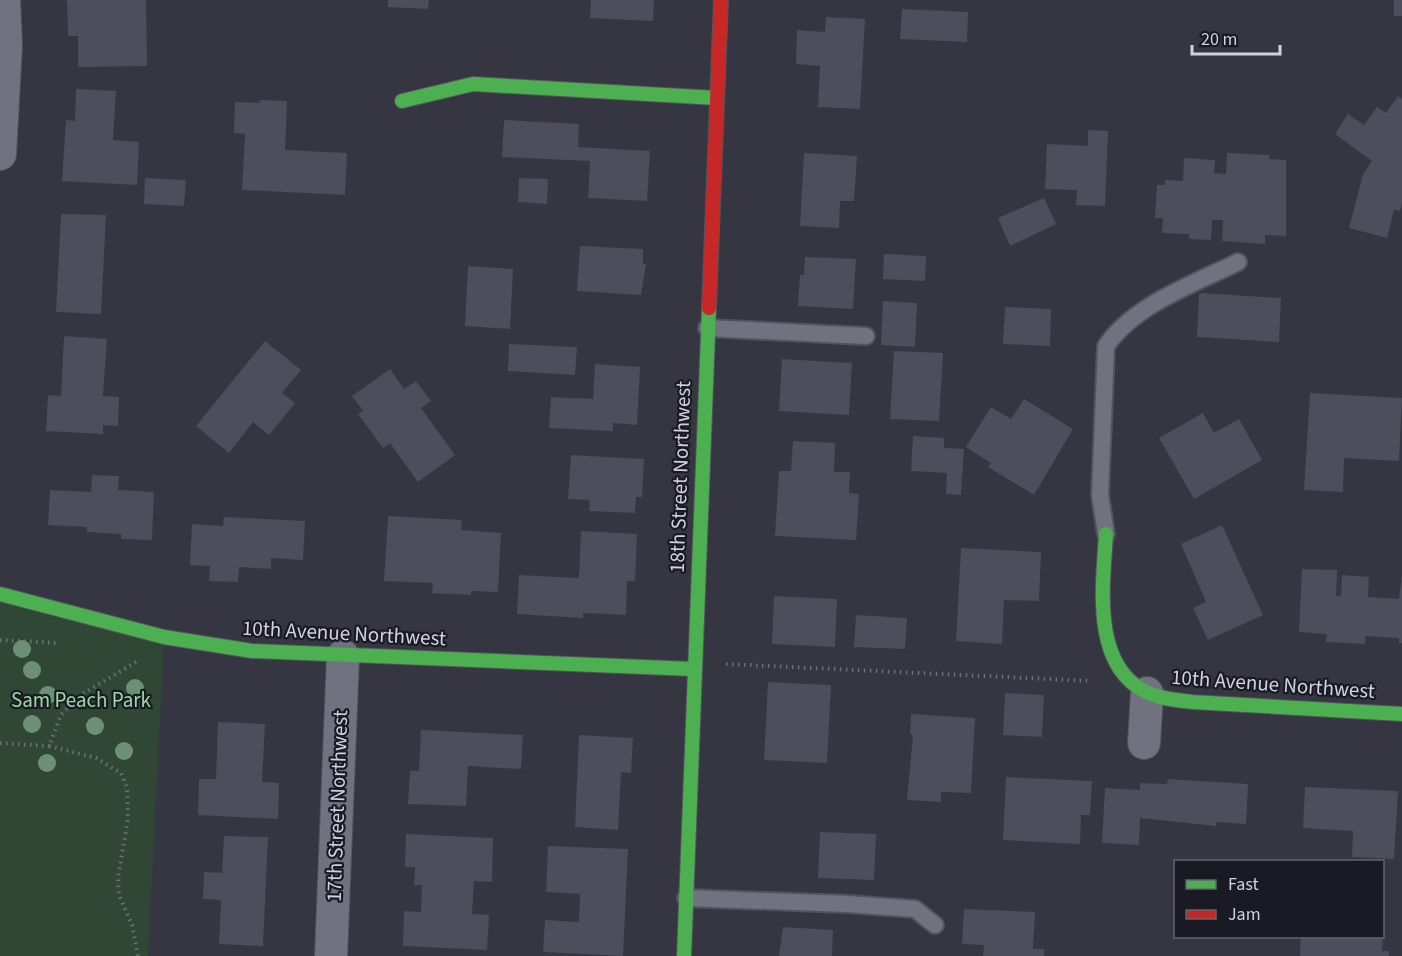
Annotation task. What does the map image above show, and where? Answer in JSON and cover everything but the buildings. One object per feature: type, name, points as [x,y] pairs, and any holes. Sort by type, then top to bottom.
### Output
[{"type":"street","points":[[0,154],[6,45],[4,0]]},
{"type":"street","name":"18th Street Northwest","points":[[684,956],[693,669],[721,0]]},
{"type":"street","points":[[402,101],[473,84],[717,98]]},
{"type":"street","points":[[1106,534],[1104,610],[1110,645],[1125,679],[1139,688],[1144,743]]},
{"type":"street","name":"10th Avenue Northwest","points":[[0,594],[187,642],[252,651],[693,669]]},
{"type":"street","name":"17th Street Northwest","points":[[331,956],[343,656]]},
{"type":"street","name":"10th Avenue Northwest","points":[[1139,688],[1192,702],[1402,714]]},
{"type":"lane","points":[[1106,534],[1100,495],[1106,346],[1117,331],[1152,305],[1238,262]]},
{"type":"lane","points":[[707,328],[866,336]]},
{"type":"lane","points":[[686,898],[915,909],[935,925]]},
{"type":"path","points":[[49,746],[61,715],[79,696],[138,661]]},
{"type":"path","points":[[693,669],[717,664],[1139,688]]},
{"type":"path","points":[[0,743],[49,746],[96,758],[121,773],[127,788],[128,818],[118,878],[119,895],[132,925],[138,956]]},
{"type":"green space","name":"Sam Peach Park","points":[[0,594],[164,637],[148,956],[0,956]]},
{"type":"traffic: fast","points":[[402,101],[473,84],[717,98]]},
{"type":"traffic: fast","points":[[684,956],[709,308]]},
{"type":"traffic: fast","points":[[1106,534],[1103,599],[1108,643],[1116,663],[1128,680],[1146,692],[1163,698],[1192,702],[1402,714]]},
{"type":"traffic: fast","points":[[0,594],[164,637],[252,651],[693,669]]},
{"type":"traffic: jam","points":[[709,308],[721,0]]}]
